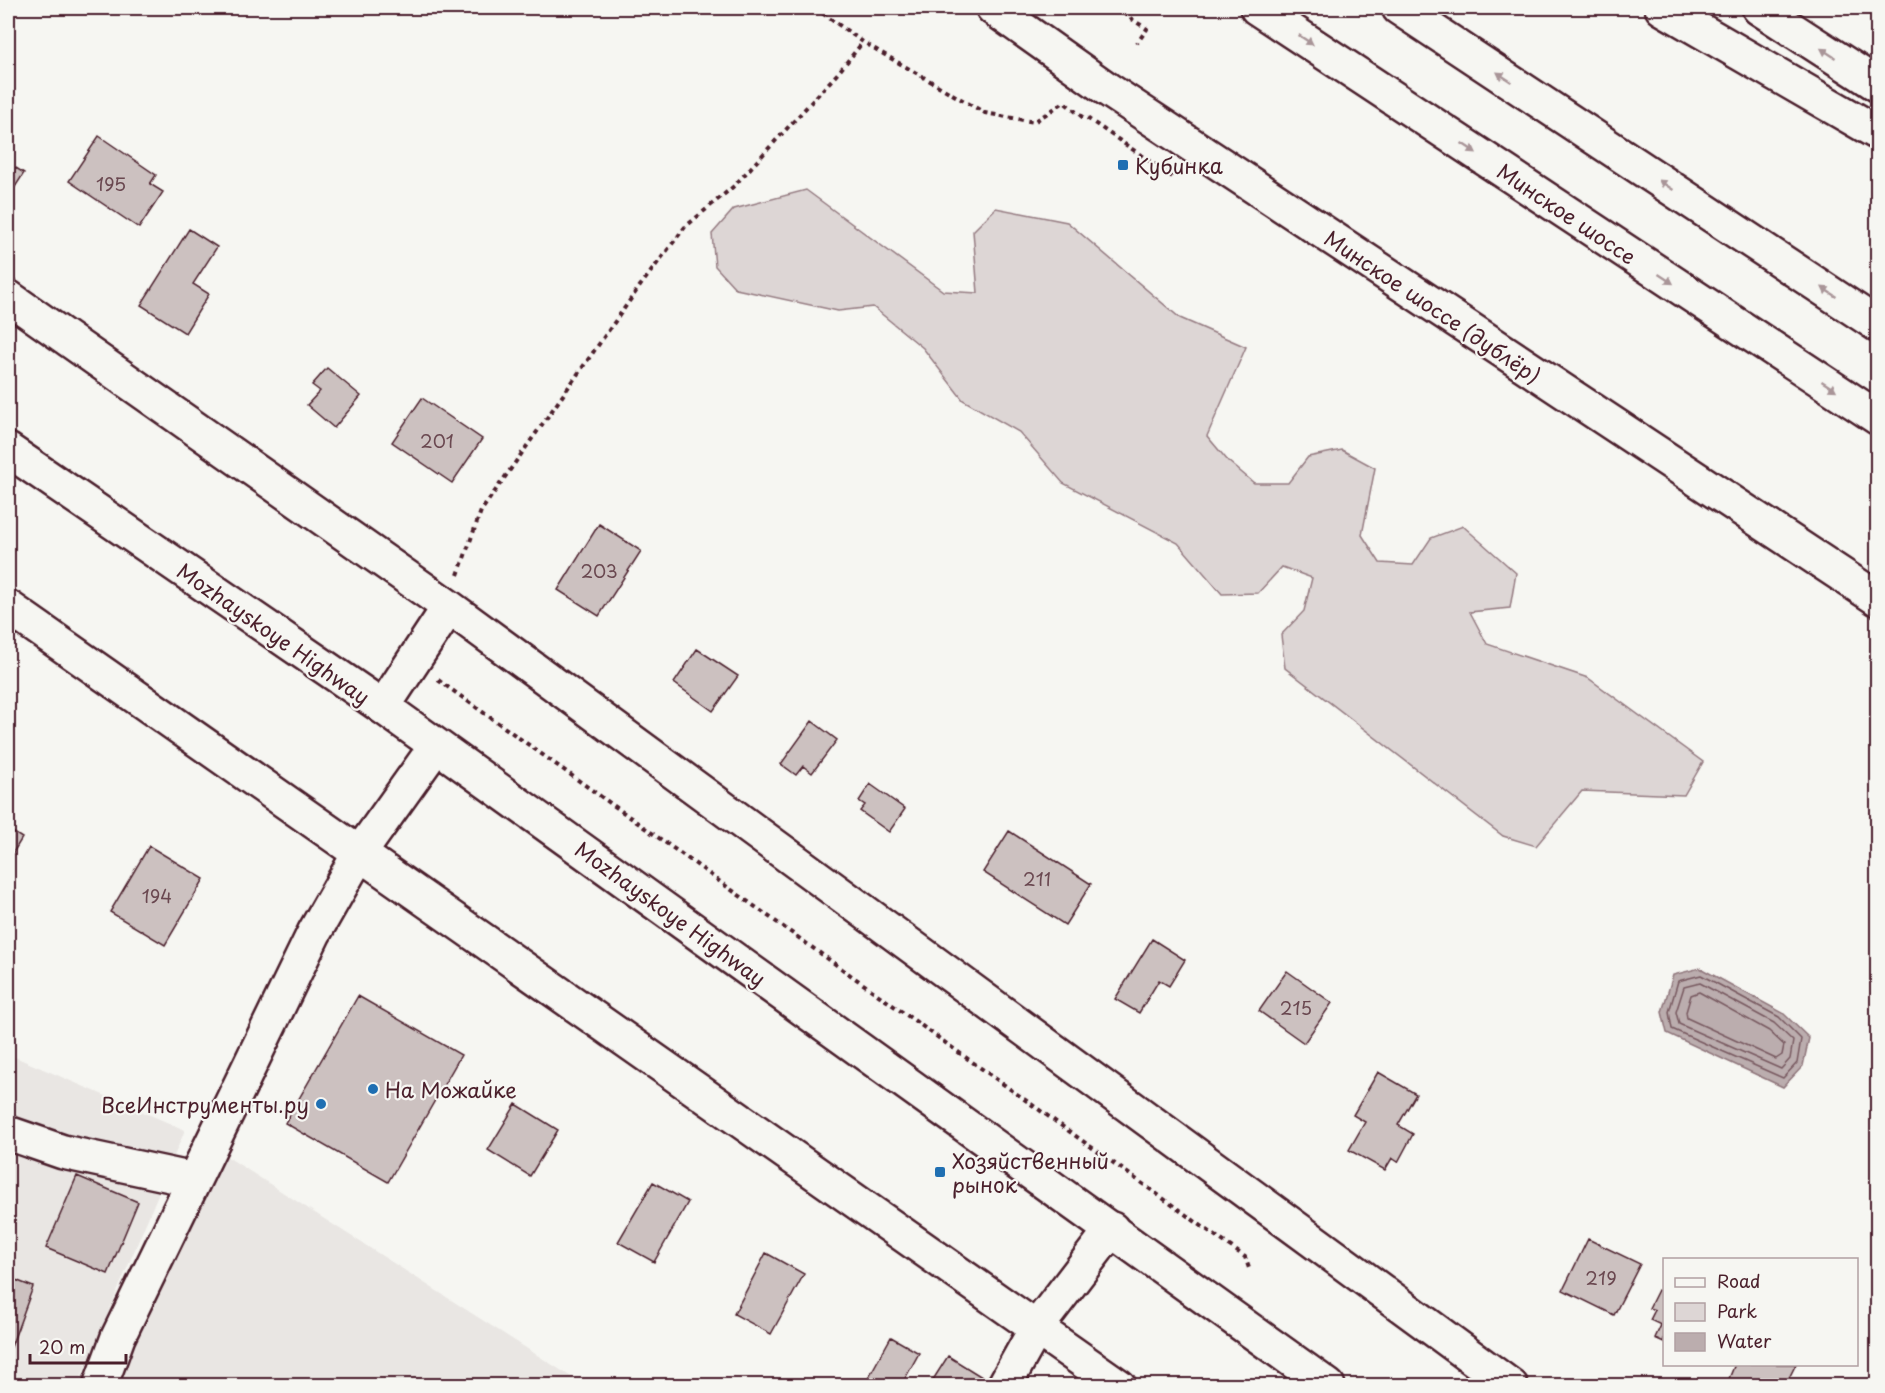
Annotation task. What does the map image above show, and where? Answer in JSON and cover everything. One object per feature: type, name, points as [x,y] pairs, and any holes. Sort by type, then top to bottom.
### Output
[{"type":"main road","name":"Минское шоссе (дублёр)","points":[[993,8],[1107,89],[1878,599]]},
{"type":"main road","name":"Минское шоссе","points":[[1257,8],[1878,418]]},
{"type":"main road","points":[[1399,8],[1878,325]]},
{"type":"main road","points":[[1662,8],[1867,126]]},
{"type":"main road","points":[[1699,8],[1867,126]]},
{"type":"main road","points":[[1759,8],[1878,85]]},
{"type":"main road","points":[[8,297],[449,607],[1498,1382]]},
{"type":"main road","name":"Mozhayskoye Highway","points":[[8,450],[383,707],[1328,1386]]},
{"type":"main road","points":[[8,607],[1119,1386]]},
{"type":"main road","points":[[383,707],[449,607]]},
{"type":"main road","points":[[100,1386],[118,1337],[314,933],[359,854],[436,746]]},
{"type":"main road","points":[[8,1132],[63,1152],[194,1180]]},
{"type":"main road","points":[[1004,1386],[1036,1327],[1112,1229]]},
{"type":"path","points":[[814,8],[863,42],[984,113],[1034,122],[1064,102],[1086,120],[1174,178]]},
{"type":"path","points":[[1115,8],[1147,29],[1137,44]]},
{"type":"path","points":[[449,607],[481,511],[640,286],[685,227],[734,186],[838,73],[863,42]]},
{"type":"path","points":[[1086,120],[1091,112]]},
{"type":"path","points":[[413,662],[1245,1257],[1250,1271]]},
{"type":"shaded area","points":[[8,1054],[185,1130],[78,1385],[8,1385]]},
{"type":"shaded area","points":[[226,1156],[584,1385],[120,1385],[131,1353]]},
{"type":"green space","points":[[806,190],[943,291],[978,293],[973,231],[996,208],[1067,222],[1180,318],[1246,347],[1207,436],[1228,461],[1254,483],[1288,483],[1308,457],[1342,450],[1375,468],[1362,535],[1380,563],[1413,565],[1431,538],[1463,526],[1516,573],[1510,608],[1470,612],[1487,644],[1588,678],[1703,762],[1684,795],[1582,791],[1536,846],[1503,836],[1285,668],[1281,635],[1304,611],[1312,578],[1282,567],[1258,593],[1222,594],[1178,543],[1063,483],[1019,432],[963,400],[923,348],[873,307],[838,311],[736,289],[715,266],[712,234],[734,209]]},
{"type":"water","points":[[1700,968],[1783,1013],[1809,1038],[1803,1066],[1783,1087],[1667,1033],[1662,1012],[1673,975]]},
{"type":"building","points":[[99,136],[156,175],[150,184],[163,192],[139,228],[69,181]]},
{"type":"building","points":[[8,163],[24,173],[8,198]]},
{"type":"building","points":[[189,229],[217,247],[193,284],[209,294],[185,333],[141,305]]},
{"type":"building","points":[[327,368],[361,396],[334,428],[307,405],[320,391],[312,385]]},
{"type":"building","points":[[422,398],[482,439],[452,483],[392,442]]},
{"type":"building","points":[[599,524],[641,551],[599,616],[558,590]]},
{"type":"building","points":[[697,649],[738,676],[713,711],[674,683]]},
{"type":"building","points":[[812,721],[837,740],[812,773],[803,766],[796,775],[781,764]]},
{"type":"building","points":[[870,784],[905,809],[889,832],[860,811],[865,805],[859,801]]},
{"type":"building","points":[[8,829],[22,838],[8,861]]},
{"type":"building","points":[[1009,831],[1091,884],[1065,925],[983,872]]},
{"type":"building","points":[[149,846],[204,879],[165,945],[110,912]]},
{"type":"building","points":[[1152,939],[1185,960],[1169,986],[1159,980],[1139,1013],[1115,999]]},
{"type":"building","points":[[1287,971],[1332,1003],[1304,1043],[1259,1011]]},
{"type":"building","name":"На Можайке","points":[[358,996],[461,1055],[388,1182],[285,1123]]},
{"type":"building","points":[[1378,1072],[1416,1094],[1398,1125],[1413,1134],[1398,1162],[1392,1158],[1385,1170],[1349,1150],[1365,1122],[1353,1115]]},
{"type":"building","points":[[516,1104],[558,1130],[530,1176],[488,1150]]},
{"type":"building","points":[[77,1176],[138,1202],[108,1274],[46,1248]]},
{"type":"building","points":[[653,1182],[688,1202],[654,1262],[618,1242]]},
{"type":"building","points":[[1588,1239],[1640,1264],[1614,1315],[1563,1290]]},
{"type":"building","points":[[766,1253],[804,1274],[771,1334],[734,1314]]},
{"type":"building","points":[[8,1277],[33,1287],[11,1347],[8,1345]]},
{"type":"building","points":[[1658,1290],[1663,1293],[1663,1342],[1655,1338],[1661,1325],[1650,1320],[1655,1310],[1649,1308]]},
{"type":"building","points":[[891,1337],[919,1353],[901,1386],[871,1386],[866,1382]]},
{"type":"building","points":[[948,1356],[990,1382],[987,1386],[929,1386]]},
{"type":"building","points":[[1734,1366],[1795,1366],[1785,1386],[1726,1386]]},
{"type":"place","name":"Кубинка","points":[[1123,165]]},
{"type":"place","name":"На Можайке","points":[[373,1089]]},
{"type":"place","name":"ВсеИнструменты.ру","points":[[321,1104]]},
{"type":"place","name":"Хозяйственный рынок","points":[[940,1172]]}]
